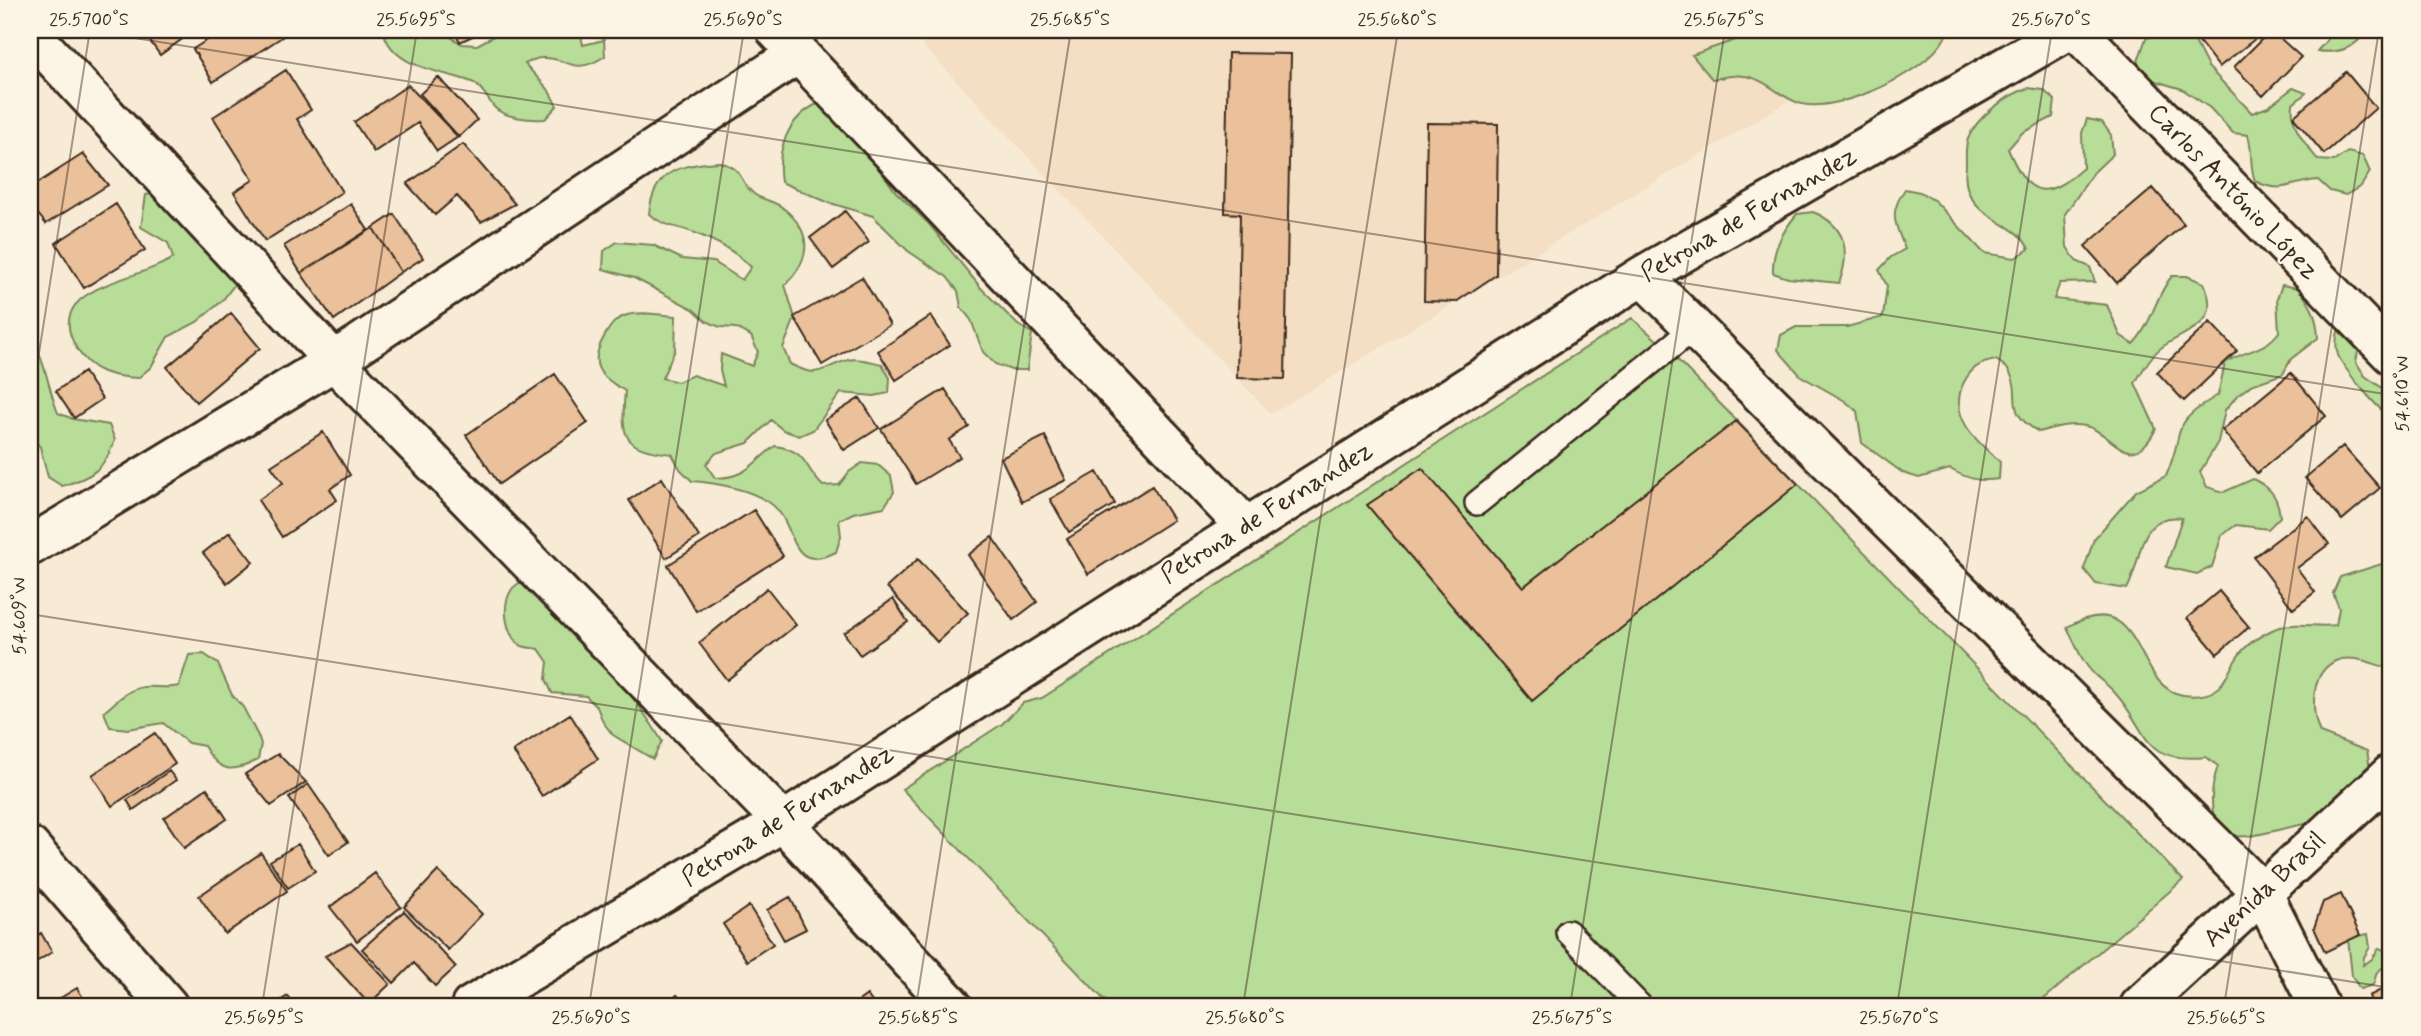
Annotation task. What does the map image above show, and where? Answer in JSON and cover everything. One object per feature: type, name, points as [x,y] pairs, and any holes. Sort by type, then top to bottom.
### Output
[{"type":"street","name":"Petrona de Fernandez","points":[[471,1006],[783,822],[1642,276],[2069,30]]},
{"type":"street","name":"Carlos António López","points":[[2076,30],[2391,354]]},
{"type":"street","points":[[30,33],[334,361],[783,822],[952,1006]]},
{"type":"street","points":[[30,546],[334,361],[788,42],[1245,526]]},
{"type":"street","points":[[1642,276],[2262,892],[2319,1006]]},
{"type":"street","name":"Avenida Brasil","points":[[2140,1006],[2391,774]]},
{"type":"street","points":[[30,847],[168,1006]]},
{"type":"lane","points":[[1477,503],[1694,328]]},
{"type":"lane","points":[[1568,932],[1640,1006]]},
{"type":"shaded area","points":[[908,30],[1906,30],[1271,414]]},
{"type":"green space","points":[[383,30],[439,30],[462,44],[477,45],[505,30],[580,30],[583,45],[604,40],[605,56],[578,66],[550,58],[535,59],[525,64],[548,89],[557,106],[545,119],[525,119],[498,111],[479,86],[472,82],[407,60],[396,53],[388,43]]},
{"type":"green space","points":[[1764,30],[1948,30],[1940,45],[1907,73],[1862,95],[1819,105],[1802,104],[1766,84],[1744,76],[1712,79],[1692,55]]},
{"type":"green space","points":[[2327,30],[2366,30],[2357,42],[2345,49],[2317,51],[2327,40]]},
{"type":"green space","points":[[2161,34],[2192,36],[2208,67],[2252,113],[2268,107],[2293,88],[2306,93],[2293,104],[2294,120],[2299,134],[2318,160],[2334,161],[2348,152],[2363,156],[2370,172],[2361,186],[2346,195],[2330,191],[2318,180],[2280,187],[2255,181],[2248,135],[2233,133],[2210,108],[2182,89],[2149,79],[2136,67],[2146,38]]},
{"type":"green space","points":[[2028,88],[2043,90],[2055,100],[2053,117],[2022,133],[2008,149],[2023,176],[2038,189],[2057,186],[2083,168],[2082,133],[2087,119],[2102,122],[2111,135],[2113,154],[2094,172],[2065,214],[2067,247],[2076,261],[2090,267],[2095,282],[2060,283],[2054,299],[2107,305],[2120,335],[2133,344],[2145,328],[2161,292],[2172,276],[2187,276],[2204,283],[2209,297],[2209,308],[2201,323],[2194,329],[2156,353],[2135,383],[2156,429],[2139,450],[2123,449],[2089,427],[2064,426],[2039,432],[2020,417],[2015,403],[2013,380],[2008,370],[1996,360],[1972,370],[1963,384],[1959,408],[1968,428],[2000,462],[1999,479],[1974,479],[1950,469],[1919,478],[1903,473],[1862,443],[1857,411],[1845,401],[1801,376],[1778,350],[1781,335],[1796,327],[1847,327],[1883,317],[1887,286],[1879,270],[1891,257],[1905,249],[1898,232],[1895,212],[1905,189],[1920,192],[1935,201],[1984,253],[2015,258],[2029,249],[2018,235],[1973,201],[1965,177],[1966,145],[1972,131],[1993,108]]},
{"type":"green space","points":[[819,103],[856,135],[895,191],[929,224],[981,288],[1018,325],[1032,333],[1027,370],[1011,370],[995,364],[983,352],[971,320],[961,307],[958,291],[947,277],[908,251],[873,216],[827,202],[781,182],[780,158],[786,135],[799,117]]},
{"type":"green space","points":[[720,162],[734,168],[754,194],[783,208],[800,226],[804,236],[804,255],[794,275],[785,285],[795,318],[783,348],[790,364],[815,372],[848,360],[860,359],[882,364],[890,378],[889,393],[874,396],[841,393],[813,430],[799,436],[783,430],[771,420],[748,443],[716,453],[706,464],[715,478],[726,477],[742,472],[775,446],[786,448],[804,460],[823,486],[839,485],[849,472],[862,463],[878,465],[891,476],[894,492],[884,507],[853,513],[839,520],[841,536],[836,552],[820,558],[809,557],[801,552],[779,512],[762,498],[743,490],[692,481],[680,469],[672,454],[643,449],[634,444],[625,430],[625,391],[603,375],[597,362],[599,347],[613,323],[627,315],[645,313],[676,316],[675,350],[662,378],[678,382],[693,375],[724,386],[720,370],[721,354],[752,366],[758,352],[751,336],[736,328],[720,327],[706,321],[693,309],[634,278],[603,269],[604,251],[617,242],[653,245],[682,259],[714,262],[742,280],[751,267],[739,256],[710,239],[665,224],[649,214],[656,188],[671,172],[693,165]]},
{"type":"green space","points":[[162,193],[237,281],[222,301],[197,322],[168,337],[151,367],[138,378],[103,372],[89,363],[77,349],[69,328],[71,311],[82,298],[99,288],[173,258],[168,243],[141,227],[146,195]]},
{"type":"green space","points":[[1813,212],[1833,224],[1843,241],[1845,261],[1839,283],[1788,278],[1773,273],[1776,249],[1787,228],[1797,214]]},
{"type":"green space","points":[[2282,285],[2298,288],[2307,300],[2315,317],[2318,338],[2291,359],[2283,374],[2251,385],[2237,396],[2225,410],[2218,442],[2200,472],[2207,487],[2224,492],[2253,479],[2259,482],[2269,489],[2275,498],[2280,517],[2268,529],[2236,525],[2222,535],[2212,567],[2197,574],[2166,567],[2182,518],[2167,518],[2156,523],[2143,541],[2127,589],[2096,584],[2084,569],[2094,539],[2136,491],[2166,476],[2184,422],[2218,395],[2225,363],[2267,343],[2279,332],[2277,299]]},
{"type":"green space","points":[[1632,318],[1667,349],[2183,880],[2036,1006],[1110,1006],[902,789],[1002,724],[1023,703],[1042,698]]},
{"type":"green space","points":[[2339,328],[2359,346],[2356,362],[2365,376],[2391,394],[2391,418],[2362,389],[2341,362],[2336,345]]},
{"type":"green space","points":[[30,337],[43,364],[58,413],[73,419],[109,425],[115,440],[106,459],[96,471],[62,486],[48,477],[40,447],[30,434]]},
{"type":"green space","points":[[2385,563],[2391,580],[2391,670],[2358,659],[2338,660],[2322,673],[2317,682],[2314,703],[2320,733],[2367,751],[2370,768],[2315,823],[2256,835],[2220,834],[2212,800],[2218,766],[2206,757],[2185,758],[2169,755],[2148,742],[2115,693],[2089,669],[2067,627],[2093,617],[2111,618],[2125,627],[2154,675],[2167,688],[2183,695],[2199,696],[2218,688],[2245,648],[2272,630],[2287,625],[2336,625],[2339,608],[2333,593],[2340,577]]},
{"type":"green space","points":[[525,579],[598,657],[648,719],[662,741],[653,759],[613,735],[603,722],[597,707],[586,696],[552,693],[546,679],[548,662],[539,649],[522,646],[516,641],[506,620],[509,596],[513,588]]},
{"type":"green space","points":[[204,654],[218,664],[232,695],[243,707],[259,738],[261,744],[258,760],[233,769],[221,766],[204,746],[188,743],[163,723],[128,729],[110,727],[104,712],[123,696],[138,688],[179,686],[189,655]]},
{"type":"green space","points":[[2368,934],[2370,947],[2363,965],[2372,959],[2379,948],[2387,951],[2390,962],[2377,972],[2373,985],[2360,989],[2352,976],[2348,938]]},
{"type":"building","points":[[142,30],[195,30],[160,55]]},
{"type":"building","points":[[223,30],[278,30],[282,37],[213,82],[193,49]]},
{"type":"building","points":[[454,30],[485,30],[460,42]]},
{"type":"building","points":[[2190,30],[2262,30],[2264,32],[2219,67]]},
{"type":"building","points":[[2271,30],[2301,57],[2263,96],[2234,67]]},
{"type":"building","points":[[1228,53],[1291,54],[1285,379],[1237,378],[1240,214],[1225,213]]},
{"type":"building","points":[[286,70],[311,110],[297,119],[342,192],[265,241],[234,192],[253,180],[213,117]]},
{"type":"building","points":[[2346,72],[2376,108],[2324,154],[2293,117]]},
{"type":"building","points":[[438,77],[477,120],[459,137],[420,94]]},
{"type":"building","points":[[408,85],[458,137],[437,151],[418,123],[374,152],[354,122]]},
{"type":"building","points":[[1427,123],[1498,124],[1496,275],[1456,302],[1424,301]]},
{"type":"building","points":[[463,144],[515,204],[481,222],[457,196],[435,215],[407,184]]},
{"type":"building","points":[[83,154],[108,185],[46,224],[30,204],[30,188]]},
{"type":"building","points":[[2153,188],[2184,224],[2117,283],[2085,246]]},
{"type":"building","points":[[116,204],[145,250],[84,288],[56,243]]},
{"type":"building","points":[[351,204],[368,230],[301,273],[284,246]]},
{"type":"building","points":[[845,211],[869,242],[833,269],[810,238]]},
{"type":"building","points":[[394,214],[423,258],[401,272],[373,228]]},
{"type":"building","points":[[373,228],[401,272],[334,320],[301,273]]},
{"type":"building","points":[[862,277],[890,325],[822,365],[794,317]]},
{"type":"building","points":[[231,313],[260,348],[196,402],[167,367]]},
{"type":"building","points":[[931,316],[950,345],[896,380],[878,351]]},
{"type":"building","points":[[2210,322],[2237,351],[2184,401],[2157,372]]},
{"type":"building","points":[[84,372],[102,399],[74,418],[56,391]]},
{"type":"building","points":[[2291,373],[2326,416],[2257,473],[2222,430]]},
{"type":"building","points":[[555,374],[588,423],[499,484],[466,435]]},
{"type":"building","points":[[945,389],[969,427],[949,440],[960,457],[916,484],[881,429]]},
{"type":"building","points":[[860,398],[879,428],[844,450],[825,420]]},
{"type":"building","points":[[1736,421],[1798,484],[1532,701],[1367,505],[1422,468],[1523,587]]},
{"type":"building","points":[[323,432],[350,475],[330,489],[337,500],[282,537],[258,500],[283,483],[271,466]]},
{"type":"building","points":[[1045,436],[1066,480],[1022,502],[1001,458]]},
{"type":"building","points":[[2343,446],[2380,488],[2342,520],[2305,478]]},
{"type":"building","points":[[1097,472],[1115,504],[1069,532],[1050,499]]},
{"type":"building","points":[[662,478],[699,537],[666,558],[629,500]]},
{"type":"building","points":[[1152,486],[1173,520],[1088,574],[1067,539]]},
{"type":"building","points":[[754,510],[783,556],[696,611],[668,565]]},
{"type":"building","points":[[2308,516],[2329,544],[2297,568],[2315,592],[2293,609],[2254,557]]},
{"type":"building","points":[[230,532],[253,562],[227,583],[203,553]]},
{"type":"building","points":[[992,537],[1037,602],[1013,620],[968,555]]},
{"type":"building","points":[[918,559],[968,613],[937,642],[887,587]]},
{"type":"building","points":[[767,588],[796,625],[727,680],[699,643]]},
{"type":"building","points":[[2219,591],[2249,627],[2217,654],[2187,618]]},
{"type":"building","points":[[893,599],[908,622],[860,655],[844,633]]},
{"type":"building","points":[[570,714],[598,759],[542,796],[513,751]]},
{"type":"building","points":[[155,733],[175,764],[112,806],[92,775]]},
{"type":"building","points":[[278,754],[306,782],[271,806],[245,774]]},
{"type":"building","points":[[169,771],[176,780],[133,810],[127,800]]},
{"type":"building","points":[[308,784],[348,842],[329,855],[289,798]]},
{"type":"building","points":[[207,788],[227,819],[184,848],[164,818]]},
{"type":"building","points":[[298,844],[315,871],[288,888],[270,861]]},
{"type":"building","points":[[261,853],[287,891],[225,934],[199,896]]},
{"type":"building","points":[[438,871],[482,914],[448,950],[404,907]]},
{"type":"building","points":[[375,873],[401,907],[357,941],[330,907]]},
{"type":"building","points":[[2341,894],[2360,935],[2325,952],[2314,928],[2323,902]]},
{"type":"building","points":[[790,897],[806,929],[784,940],[767,910]]},
{"type":"building","points":[[749,906],[773,944],[747,961],[723,924]]},
{"type":"building","points":[[404,911],[456,967],[435,986],[414,963],[394,983],[362,949]]},
{"type":"building","points":[[41,933],[52,952],[30,966],[30,940]]},
{"type":"building","points":[[351,942],[390,984],[369,1004],[325,956]]},
{"type":"building","points":[[2391,985],[2391,1006],[2373,1006],[2369,996]]},
{"type":"building","points":[[77,988],[88,1006],[47,1006]]},
{"type":"building","points":[[677,995],[688,1006],[665,1006]]},
{"type":"building","points":[[867,995],[875,1006],[852,1006]]},
{"type":"building","points":[[288,996],[294,1006],[272,1006]]}]
